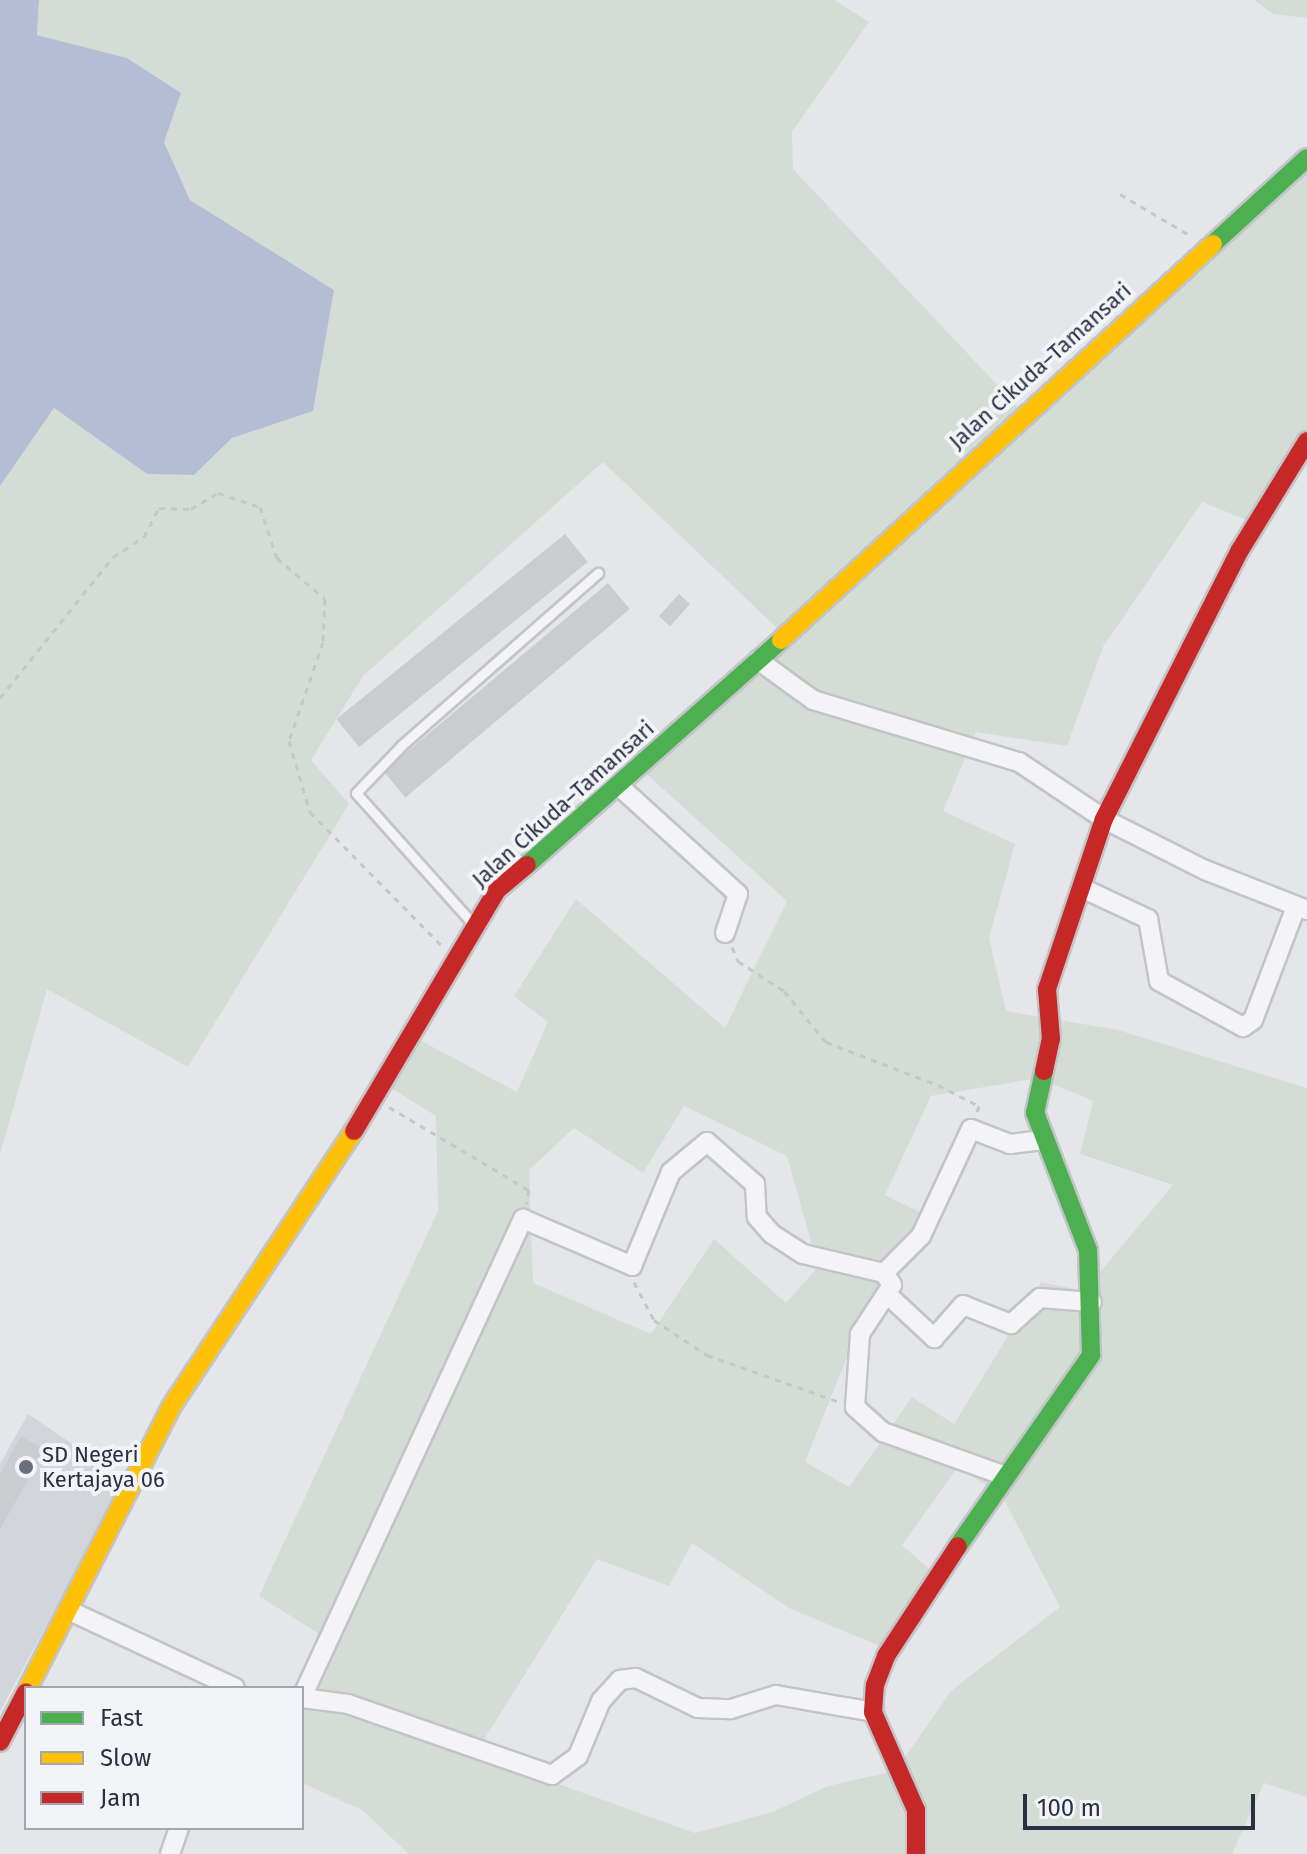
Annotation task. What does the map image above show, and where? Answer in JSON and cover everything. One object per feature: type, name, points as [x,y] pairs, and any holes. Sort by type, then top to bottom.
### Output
[{"type":"street","name":"Jalan Cikuda–Tamansari","points":[[29,1686],[171,1407],[373,1098],[497,890],[620,787],[1307,158]]},
{"type":"street","points":[[916,1854],[916,1810],[873,1712],[886,1656],[1005,1476],[1087,1369],[1092,1302],[1088,1250],[1041,1140],[1035,1113],[1051,1039],[1047,989],[1084,889],[1104,819],[1240,550],[1307,441]]},
{"type":"street","points":[[758,660],[813,700],[1019,762],[1104,819],[1302,908],[1253,1020],[1243,1027],[1159,981],[1148,919],[1084,889]]},
{"type":"street","points":[[620,787],[738,894],[725,933]]},
{"type":"street","points":[[884,1273],[921,1236],[971,1129],[1010,1144],[1041,1140]]},
{"type":"street","points":[[304,1694],[523,1219],[627,1268],[650,1232],[671,1172],[707,1142],[755,1184],[757,1217],[772,1234],[803,1254],[884,1273],[892,1285],[889,1296],[860,1334],[855,1407],[883,1432],[1005,1476]]},
{"type":"street","points":[[889,1296],[934,1338],[963,1305],[1011,1324],[1040,1298],[1092,1302]]},
{"type":"street","points":[[68,1610],[225,1686]]},
{"type":"street","points":[[304,1698],[348,1704],[552,1775],[578,1756],[601,1701],[620,1680],[636,1678],[698,1708],[731,1709],[776,1695],[873,1712]]},
{"type":"street","name":"Jalan Cikuda–Tamansari","points":[[0,1742],[24,1696]]},
{"type":"street","points":[[170,1854],[178,1830]]},
{"type":"lane","points":[[474,925],[356,793],[402,745],[598,573]]},
{"type":"path","points":[[1120,194],[1208,247]]},
{"type":"path","points":[[0,698],[113,557],[144,537],[159,508],[191,509],[218,493],[260,507],[277,558],[325,599],[323,642],[289,741],[310,812],[455,958]]},
{"type":"path","points":[[725,933],[738,961],[784,991],[826,1042],[858,1050],[979,1106],[971,1129]]},
{"type":"path","points":[[373,1098],[529,1190],[523,1219]]},
{"type":"path","points":[[627,1268],[654,1320],[707,1355],[855,1407]]},
{"type":"shaded area","points":[[39,0],[834,0],[869,22],[792,132],[793,169],[1022,411],[1307,157],[1307,439],[1254,523],[1202,502],[1103,647],[1067,746],[976,732],[943,811],[1015,844],[989,938],[1006,1011],[1118,1030],[1307,1088],[1307,1797],[1264,1783],[1232,1854],[409,1854],[362,1810],[304,1784],[303,1686],[324,1637],[259,1596],[438,1211],[436,1116],[385,1084],[412,1036],[517,1092],[548,1022],[514,996],[576,899],[725,1028],[787,901],[641,769],[780,631],[603,462],[363,676],[311,760],[349,804],[188,1067],[47,989],[0,1155],[0,486],[54,408],[147,474],[194,475],[232,438],[313,411],[334,290],[190,200],[127,58],[37,35]],"holes":[[[1039,1078],[1093,1101],[1080,1154],[1173,1185],[1084,1291],[1041,1282],[954,1424],[912,1397],[849,1487],[805,1462],[868,1305],[938,1221],[885,1195],[931,1096]],[[684,1106],[787,1156],[818,1267],[786,1303],[714,1239],[651,1334],[533,1283],[529,1170],[574,1128],[643,1173]],[[958,1467],[1002,1496],[1060,1607],[952,1690],[895,1771],[828,1786],[770,1813],[695,1833],[475,1754],[597,1559],[669,1586],[692,1543],[789,1608],[889,1650],[936,1575],[902,1545]]]},
{"type":"shaded area","points":[[1254,0],[1307,0],[1307,18],[1273,14]]},
{"type":"shaded area","points":[[28,1414],[125,1480],[0,1711],[0,1464]]},
{"type":"water","points":[[0,0],[39,0],[37,35],[127,58],[181,93],[164,142],[190,200],[334,290],[313,411],[232,438],[194,475],[147,474],[54,408],[0,486]]},
{"type":"building","points":[[565,534],[588,562],[359,747],[337,719]]},
{"type":"building","points":[[608,583],[630,609],[405,797],[384,771]]},
{"type":"building","points":[[679,594],[690,604],[670,626],[659,616]]},
{"type":"building","points":[[21,1436],[45,1450],[0,1529],[0,1474]]},
{"type":"traffic: fast","points":[[1213,244],[1307,158]]},
{"type":"traffic: fast","points":[[527,865],[781,640]]},
{"type":"traffic: fast","points":[[958,1546],[1091,1355],[1088,1250],[1035,1113],[1044,1071]]},
{"type":"traffic: slow","points":[[781,640],[1213,244]]},
{"type":"traffic: slow","points":[[29,1686],[171,1407],[354,1131]]},
{"type":"traffic: jam","points":[[1044,1071],[1051,1039],[1047,989],[1104,819],[1240,550],[1307,441]]},
{"type":"traffic: jam","points":[[354,1131],[497,890],[527,865]]},
{"type":"traffic: jam","points":[[916,1854],[916,1810],[873,1712],[875,1685],[886,1656],[958,1546]]},
{"type":"traffic: jam","points":[[0,1742],[24,1696]]},
{"type":"place","name":"SD Negeri Kertajaya 06","points":[[26,1467]]}]
